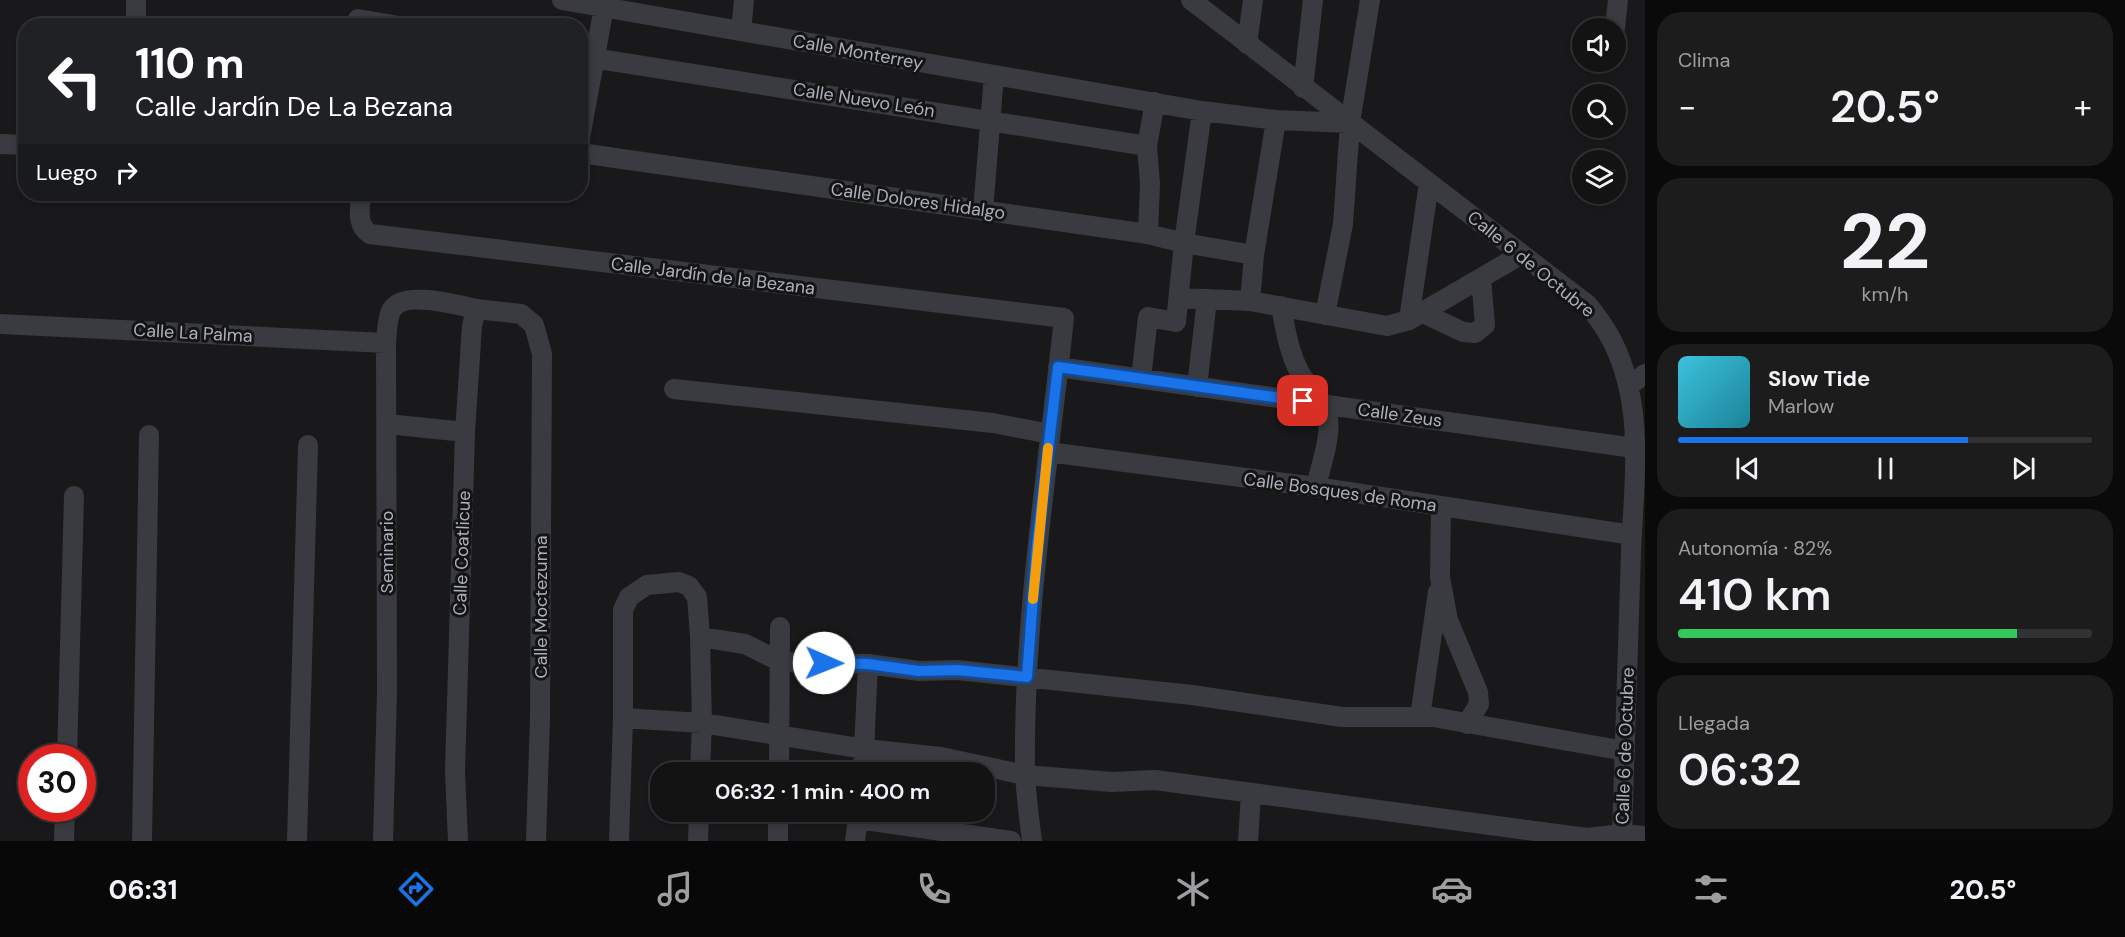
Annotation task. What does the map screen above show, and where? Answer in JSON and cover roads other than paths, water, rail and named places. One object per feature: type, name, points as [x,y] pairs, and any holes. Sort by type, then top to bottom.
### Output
[{"type":"street","points":[[136,0],[136,18]]},
{"type":"street","name":"Calle Monterrey","points":[[562,0],[604,7],[642,6],[741,31],[1202,111],[1276,120],[1350,123]]},
{"type":"street","points":[[741,31],[744,0]]},
{"type":"street","points":[[1247,44],[1253,0]]},
{"type":"street","points":[[1303,88],[1313,0]]},
{"type":"street","points":[[1325,315],[1343,224],[1350,123],[1370,0]]},
{"type":"street","points":[[1616,18],[1618,0]]},
{"type":"street","name":"Calle 6 de Octubre","points":[[1195,2],[1303,88],[1588,305],[1606,328],[1619,355],[1639,422],[1634,448],[1622,834]]},
{"type":"street","points":[[588,54],[604,7]]},
{"type":"street","name":"Calle Nuevo León","points":[[588,57],[1148,146]]},
{"type":"street","points":[[983,211],[994,75]]},
{"type":"street","points":[[1148,234],[1150,184],[1148,146],[1155,102]]},
{"type":"street","points":[[1176,322],[1202,111]]},
{"type":"street","points":[[1250,301],[1254,255],[1276,120]]},
{"type":"street","points":[[0,144],[18,144]]},
{"type":"street","name":"Calle Dolores Hidalgo","points":[[588,154],[1148,234],[1184,243],[1254,255]]},
{"type":"street","points":[[1415,316],[1429,183]]},
{"type":"street","name":"Calle Jardín de la Bezana","points":[[361,201],[360,222],[364,230],[370,234],[1064,318],[1058,367]]},
{"type":"street","points":[[1180,298],[1250,301],[1387,326],[1415,316],[1522,254]]},
{"type":"street","points":[[1415,316],[1462,332],[1475,333],[1485,326],[1481,278]]},
{"type":"street","points":[[1197,387],[1207,299]]},
{"type":"street","name":"Seminario","points":[[383,841],[387,692],[386,343],[390,312],[396,304],[407,300],[434,301],[476,309]]},
{"type":"street","points":[[1281,306],[1287,335],[1299,372],[1324,404],[1329,420],[1316,487]]},
{"type":"street","name":"Calle Moctezuma","points":[[476,309],[521,314],[534,325],[542,354],[540,718],[536,841]]},
{"type":"street","name":"Calle Coatlicue","points":[[458,841],[455,771],[465,432],[472,326],[476,309]]},
{"type":"street","points":[[1141,379],[1148,317],[1204,328]]},
{"type":"street","name":"Calle La Palma","points":[[0,324],[386,343]]},
{"type":"street","points":[[1032,841],[1025,775],[1027,677],[1037,544],[1058,367]]},
{"type":"street","name":"Calle Zeus","points":[[1058,367],[1634,448]]},
{"type":"street","points":[[1628,386],[1645,374]]},
{"type":"street","name":"Calle Bosques de Roma","points":[[674,389],[993,423],[1049,443],[1316,487],[1632,535]]},
{"type":"street","points":[[387,424],[465,432]]},
{"type":"street","points":[[142,841],[149,435]]},
{"type":"street","points":[[297,841],[308,445]]},
{"type":"street","points":[[67,744],[74,496]]},
{"type":"street","points":[[1419,717],[1440,619],[1441,506]]},
{"type":"street","points":[[619,841],[623,718],[623,610],[629,597],[647,585],[679,582],[689,586],[697,597],[702,723],[700,762]]},
{"type":"street","points":[[1440,619],[1478,692],[1479,704],[1467,724]]},
{"type":"street","points":[[779,762],[780,627]]},
{"type":"street","points":[[700,637],[745,644],[781,662],[868,664],[919,671],[957,670],[1192,696],[1342,717],[1433,717],[1625,751]]},
{"type":"street","points":[[864,762],[868,664]]},
{"type":"street","points":[[623,718],[702,723],[865,749],[941,757],[1025,775],[1112,782],[1155,780],[1587,838],[1622,834],[1645,836]]},
{"type":"street","points":[[1248,841],[1251,793]]},
{"type":"street","points":[[64,841],[65,822]]},
{"type":"street","points":[[698,841],[699,822]]},
{"type":"street","points":[[778,822],[778,841]]},
{"type":"street","points":[[855,841],[858,822]]},
{"type":"street","points":[[900,822],[1011,841]]}]
